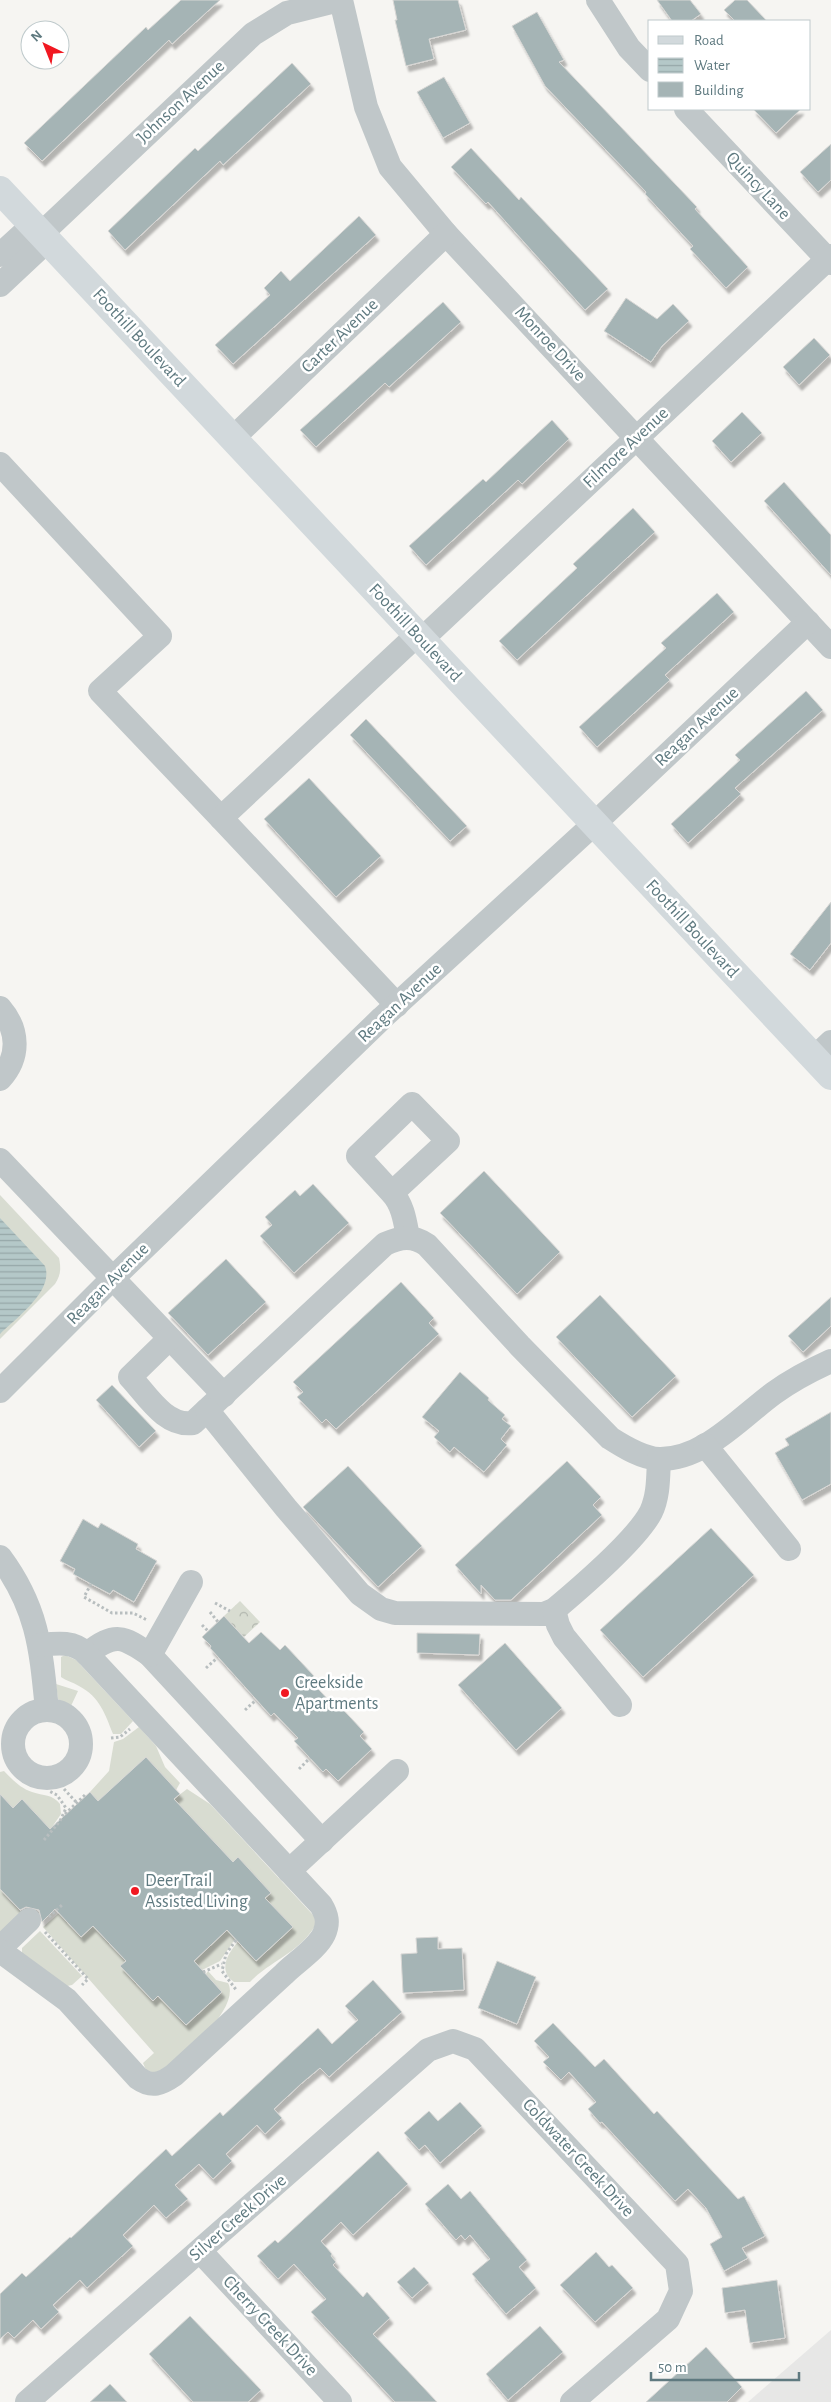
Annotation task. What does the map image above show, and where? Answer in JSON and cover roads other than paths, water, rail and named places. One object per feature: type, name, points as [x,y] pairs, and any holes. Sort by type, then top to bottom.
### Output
[{"type":"main road","name":"Foothill Boulevard","points":[[0,190],[594,824],[825,1059]]},
{"type":"street","name":"Johnson Avenue","points":[[40,233],[253,34],[287,13],[340,0]]},
{"type":"street","name":"Monroe Drive","points":[[340,0],[366,107],[390,167],[446,234],[831,647]]},
{"type":"street","points":[[598,0],[629,48],[648,68]]},
{"type":"street","name":"Quincy Lane","points":[[687,110],[830,259]]},
{"type":"street","points":[[0,255],[40,233]]},
{"type":"street","points":[[0,285],[40,233]]},
{"type":"street","name":"Carter Avenue","points":[[233,438],[446,234]]},
{"type":"street","name":"Filmore Avenue","points":[[221,818],[830,259]]},
{"type":"street","points":[[0,464],[160,636],[100,691],[396,1005]]},
{"type":"street","name":"Reagan Avenue","points":[[0,1391],[396,1005],[594,824],[808,622]]},
{"type":"street","points":[[0,1008],[7,1016],[16,1044],[14,1057],[7,1071],[0,1079]]},
{"type":"street","points":[[0,1160],[169,1339],[286,1508],[360,1594],[381,1609],[405,1613],[544,1614],[554,1610],[642,1525],[651,1512],[657,1493],[658,1459]]},
{"type":"street","points":[[392,1193],[401,1208],[408,1237]]},
{"type":"street","points":[[169,1339],[130,1377],[173,1422],[193,1423],[385,1244],[408,1237],[418,1239],[427,1245],[520,1346],[610,1438],[625,1448],[658,1459],[676,1457],[715,1440],[774,1393],[809,1370],[831,1361]]},
{"type":"street","points":[[705,1445],[789,1549]]},
{"type":"street","points":[[0,1557],[25,1595],[40,1645],[47,1710]]},
{"type":"street","points":[[150,1655],[191,1582]]},
{"type":"street","points":[[554,1610],[564,1637],[620,1705]]},
{"type":"street","points":[[88,1654],[102,1642],[116,1638],[130,1641],[150,1655],[322,1841]]},
{"type":"street","points":[[38,1922],[0,1949],[67,2000],[138,2078],[146,2084],[156,2085],[174,2075],[226,2028],[324,1935],[327,1926],[327,1915],[289,1871],[88,1654],[72,1645],[59,1643],[40,1645]]},
{"type":"street","points":[[47,1710],[59,1712],[69,1718],[79,1732],[81,1749],[77,1761],[70,1770],[60,1776],[48,1779],[27,1773],[6,1743],[27,1716],[47,1710]]},
{"type":"street","points":[[289,1871],[397,1771]]},
{"type":"street","points":[[226,2028],[237,2005],[244,1998],[266,1978],[291,1967]]},
{"type":"street","name":"Silver Creek Drive","points":[[27,2402],[428,2050],[453,2041]]},
{"type":"street","name":"Coldwater Creek Drive","points":[[453,2041],[475,2050],[677,2264],[681,2291],[668,2319],[572,2402]]},
{"type":"street","name":"Cherry Creek Drive","points":[[200,2251],[340,2402]]},
{"type":"water","points":[[0,1218],[45,1266],[46,1275],[44,1285],[32,1303],[0,1334]]},
{"type":"place","name":"Creekside Apartments","points":[[285,1693]]},
{"type":"place","name":"Deer Trail Assisted Living","points":[[135,1891]]}]
